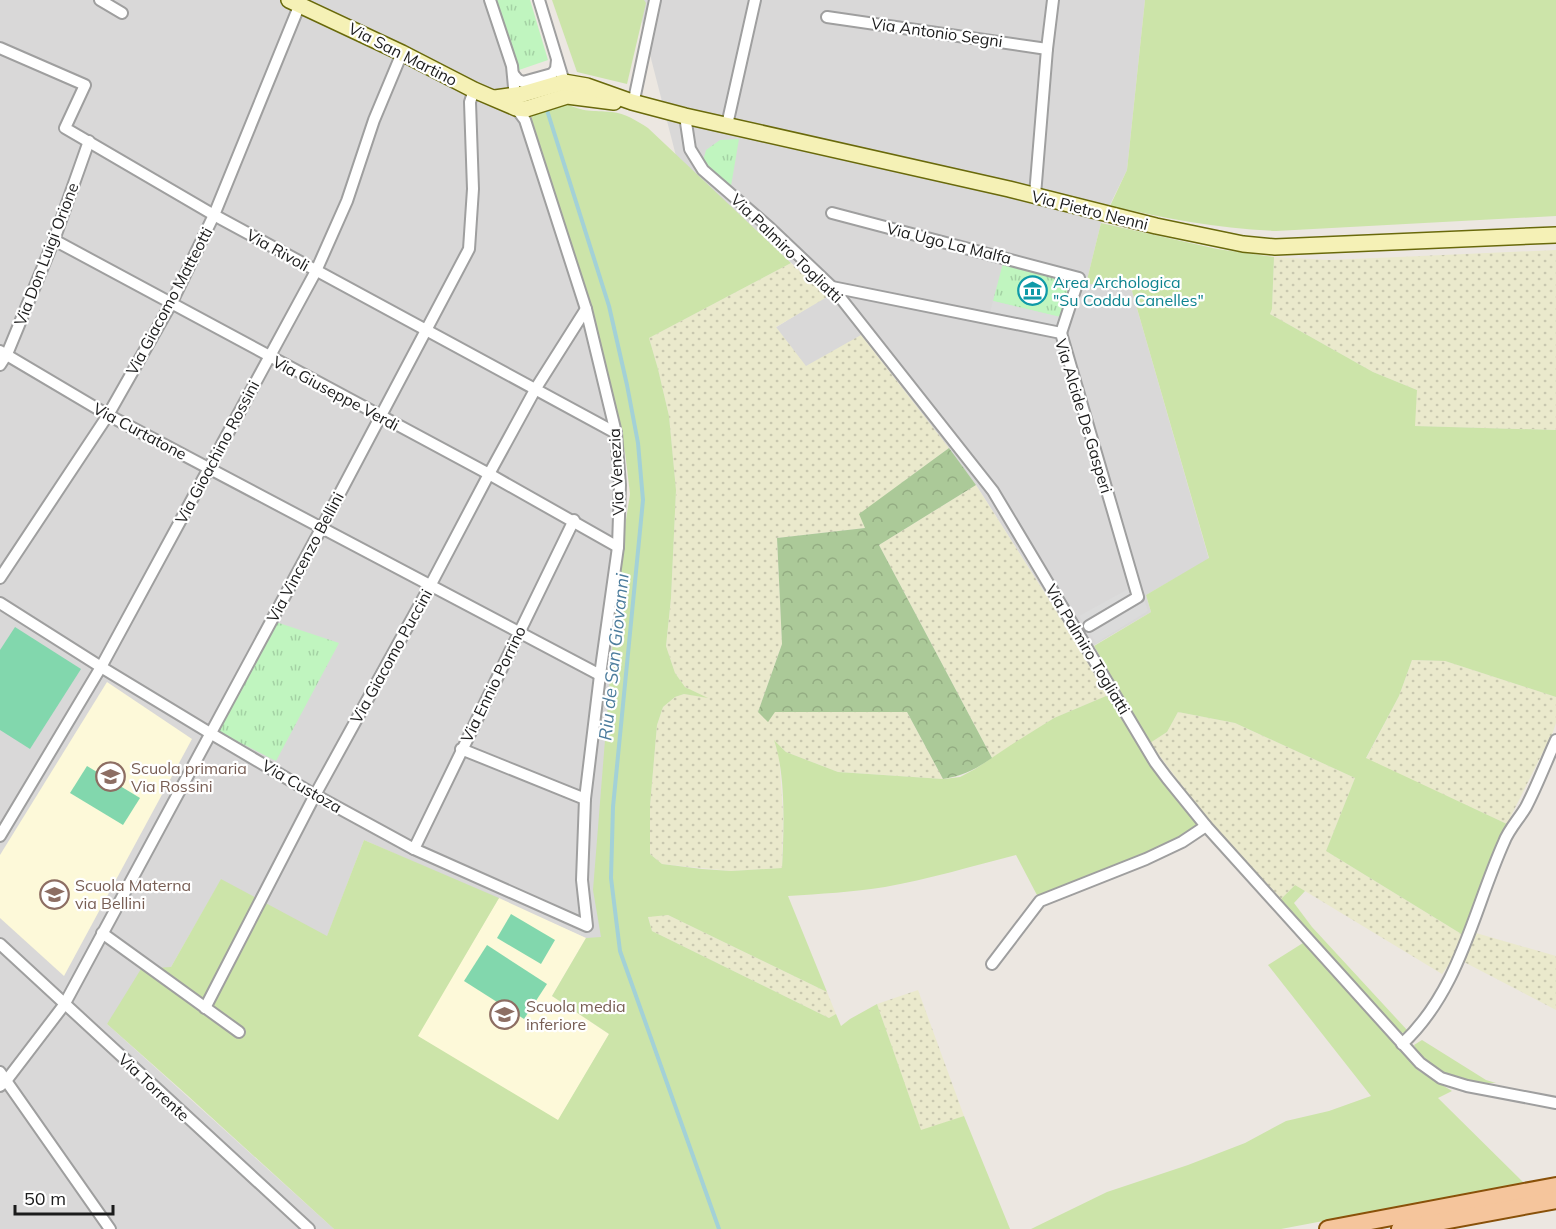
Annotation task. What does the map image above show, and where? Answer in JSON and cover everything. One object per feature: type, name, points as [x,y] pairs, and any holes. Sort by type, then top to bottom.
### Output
[{"type":"main road","points":[[1328,1229],[1556,1186]]},
{"type":"main road","points":[[1400,1229],[1556,1200]]},
{"type":"street","points":[[100,0],[122,13]]},
{"type":"street","name":"Via Venezia","points":[[490,0],[525,120],[585,309],[616,433],[620,485],[618,547],[585,799],[582,880],[587,926]]},
{"type":"street","points":[[539,0],[564,87]]},
{"type":"street","points":[[727,125],[755,0]]},
{"type":"street","points":[[1035,195],[1053,0]]},
{"type":"street","name":"Via San Martino","points":[[295,2],[474,90],[495,98]]},
{"type":"street","name":"Via Giacomo Matteotti","points":[[0,578],[108,415],[171,304],[214,215],[295,2]]},
{"type":"street","points":[[632,102],[653,2]]},
{"type":"street","name":"Via Antonio Segni","points":[[827,16],[1047,49]]},
{"type":"street","name":"Via Rivoli","points":[[0,48],[85,85],[65,128],[214,215],[616,433]]},
{"type":"street","name":"Via Gioachino Rossini","points":[[0,836],[101,668],[316,271],[347,201],[374,120],[402,53]]},
{"type":"street","points":[[513,74],[523,82],[552,74],[556,69],[557,60]]},
{"type":"street","name":"Via Pietro Nenni","points":[[495,98],[520,101],[564,87],[1035,195],[1156,226],[1243,244],[1275,247],[1556,235]]},
{"type":"street","name":"Via Vincenzo Bellini","points":[[2,1080],[64,1005],[469,249],[473,189],[470,102],[474,90]]},
{"type":"street","name":"Via Palmiro Togliatti","points":[[686,116],[690,150],[703,170],[770,228],[832,287],[993,491],[1155,762],[1206,826],[1420,1064],[1441,1078],[1467,1086],[1556,1103]]},
{"type":"street","name":"Via Don Luigi Orione","points":[[0,365],[3,353],[54,240],[89,141]]},
{"type":"street","name":"Via Ugo La Malfa","points":[[832,213],[1079,278],[1061,333]]},
{"type":"street","name":"Via Giuseppe Verdi","points":[[54,240],[574,520],[618,547]]},
{"type":"street","name":"Via Alcide De Gasperi","points":[[832,287],[1061,333],[1137,597],[1089,626]]},
{"type":"street","name":"Via Giacomo Puccini","points":[[205,1008],[315,795],[489,474],[536,388],[585,309]]},
{"type":"street","name":"Via Curtatone","points":[[3,353],[108,415],[600,675]]},
{"type":"street","name":"Via Ennio Porrino","points":[[414,849],[574,520]]},
{"type":"street","name":"Via Custoza","points":[[0,603],[101,668],[315,795],[414,849],[587,926]]},
{"type":"street","points":[[1402,1044],[1421,1025],[1446,987],[1460,957],[1505,840],[1526,807],[1556,740]]},
{"type":"street","points":[[461,749],[585,799]]},
{"type":"street","points":[[992,964],[1040,901],[1146,859],[1182,842],[1206,826]]},
{"type":"street","points":[[102,933],[239,1032]]},
{"type":"street","name":"Via Torrente","points":[[0,944],[309,1229]]},
{"type":"street","points":[[2,1080],[110,1229]]},
{"type":"shaded area","points":[[0,0],[491,0],[516,105],[531,118],[589,311],[625,529],[601,938],[586,938],[364,840],[327,937],[221,880],[171,967],[107,1024],[334,1229],[0,1229]]},
{"type":"shaded area","points":[[636,0],[1145,0],[1127,170],[1101,223],[1086,284],[1130,284],[1209,559],[1146,595],[1151,612],[1083,652],[976,485],[862,335],[806,367],[775,328],[827,296],[676,156]]},
{"type":"shaded area","points":[[993,301],[1060,317],[1057,328],[990,313]]},
{"type":"shaded area","points":[[1139,583],[1148,611],[1096,643],[1079,616]]},
{"type":"shaded area","points":[[107,682],[192,739],[64,976],[0,918],[0,855]]},
{"type":"shaded area","name":"Scuola media inferiore","points":[[499,898],[586,938],[552,996],[609,1034],[558,1121],[417,1036]]},
{"type":"green space","points":[[496,0],[530,0],[548,60],[519,70]]},
{"type":"green space","points":[[552,0],[644,0],[646,3],[627,84],[577,72]]},
{"type":"green space","points":[[1145,0],[1556,0],[1556,216],[1276,231],[1172,219],[1110,206],[1127,170]]},
{"type":"green space","points":[[565,103],[583,110],[622,114],[648,128],[791,263],[649,338],[669,416],[676,490],[671,598],[666,646],[675,673],[685,687],[708,698],[684,694],[675,697],[663,707],[657,725],[650,806],[650,854],[662,864],[702,869],[731,871],[782,868],[784,820],[781,769],[774,740],[786,752],[838,772],[943,779],[960,777],[1054,718],[1106,696],[1113,699],[1166,787],[1197,823],[1195,830],[1160,849],[1038,897],[1016,855],[885,887],[788,896],[827,992],[668,915],[648,917],[652,931],[829,1018],[836,1014],[841,1026],[877,1004],[921,1130],[964,1116],[1010,1229],[334,1229],[107,1024],[141,969],[171,967],[221,879],[327,936],[364,840],[499,898],[418,1036],[558,1120],[609,1034],[552,996],[586,938],[601,937],[593,890],[619,565],[630,494],[625,452],[564,225],[531,118],[534,113]]},
{"type":"green space","points":[[739,139],[731,186],[708,170],[703,161],[706,150],[720,140]]},
{"type":"green space","points":[[1101,223],[1217,249],[1274,257],[1270,314],[1373,372],[1417,390],[1415,426],[1556,430],[1556,697],[1445,661],[1412,660],[1399,696],[1366,758],[1507,824],[1463,935],[1326,851],[1355,778],[1235,723],[1178,712],[1167,732],[1150,743],[1094,646],[1151,612],[1146,595],[1209,558],[1130,284],[1086,284]]},
{"type":"green space","points":[[1556,250],[1556,430],[1414,426],[1417,390],[1373,372],[1270,314],[1274,257],[1330,260]]},
{"type":"green space","points":[[791,263],[827,297],[776,327],[806,366],[861,335],[949,448],[860,514],[865,528],[777,538],[782,644],[758,712],[907,712],[943,779],[838,772],[786,752],[775,741],[779,754],[783,815],[782,868],[731,871],[662,864],[650,854],[650,806],[657,725],[663,707],[675,697],[684,694],[705,697],[685,687],[675,673],[666,646],[671,598],[676,490],[669,416],[649,338]]},
{"type":"green space","name":"Area Archologica \"Su Coddu Canelles\"","points":[[1003,263],[1070,281],[1060,317],[993,301]]},
{"type":"green space","points":[[949,448],[976,485],[879,545],[992,758],[969,771],[943,779],[907,712],[775,712],[768,722],[758,712],[782,644],[777,538],[865,528],[859,514]]},
{"type":"green space","points":[[976,485],[1106,689],[1106,696],[1054,718],[992,758],[879,545]]},
{"type":"green space","points":[[276,622],[339,643],[276,761],[217,731]]},
{"type":"green space","points":[[15,627],[81,669],[30,749],[0,730],[0,650]]},
{"type":"green space","points":[[1412,660],[1445,661],[1556,697],[1556,723],[1553,732],[1507,824],[1366,759],[1399,696]]},
{"type":"green space","points":[[1178,712],[1235,723],[1355,778],[1326,851],[1463,935],[1455,956],[1442,974],[1295,885],[1281,899],[1207,819],[1150,743],[1167,732]]},
{"type":"green space","points":[[87,766],[140,798],[123,825],[70,793]]},
{"type":"green space","points":[[1295,885],[1305,891],[1294,903],[1312,927],[1407,1030],[1405,1033],[1397,1032],[1284,905],[1281,899]]},
{"type":"green space","points":[[511,914],[555,940],[541,964],[497,938]]},
{"type":"green space","points":[[668,915],[827,992],[836,1014],[829,1018],[652,931],[648,916]]},
{"type":"green space","points":[[1476,933],[1556,956],[1556,1010],[1464,962]]},
{"type":"green space","points":[[1303,943],[1419,1071],[1452,1091],[1438,1098],[1524,1183],[1281,1229],[1031,1229],[1107,1192],[1245,1143],[1286,1121],[1329,1111],[1371,1096],[1268,965]]},
{"type":"green space","points":[[487,945],[547,984],[524,1019],[464,981]]},
{"type":"green space","points":[[918,990],[964,1116],[921,1131],[877,1004]]},
{"type":"green space","points":[[1422,1040],[1486,1080],[1496,1083],[1460,1080],[1438,1071],[1429,1065],[1414,1045]]},
{"type":"waterway","name":"Riu de San Giovanni","points":[[546,107],[609,306],[638,443],[643,500],[613,807],[611,878],[620,951],[719,1229]]},
{"type":"place","name":"Area Archologica \"Su Coddu Canelles\"","points":[[1032,291]]},
{"type":"place","name":"Scuola primaria Via Rossini","points":[[110,777]]},
{"type":"place","name":"Scuola Materna via Bellini","points":[[54,894]]},
{"type":"place","name":"Scuola media inferiore","points":[[505,1015]]}]
